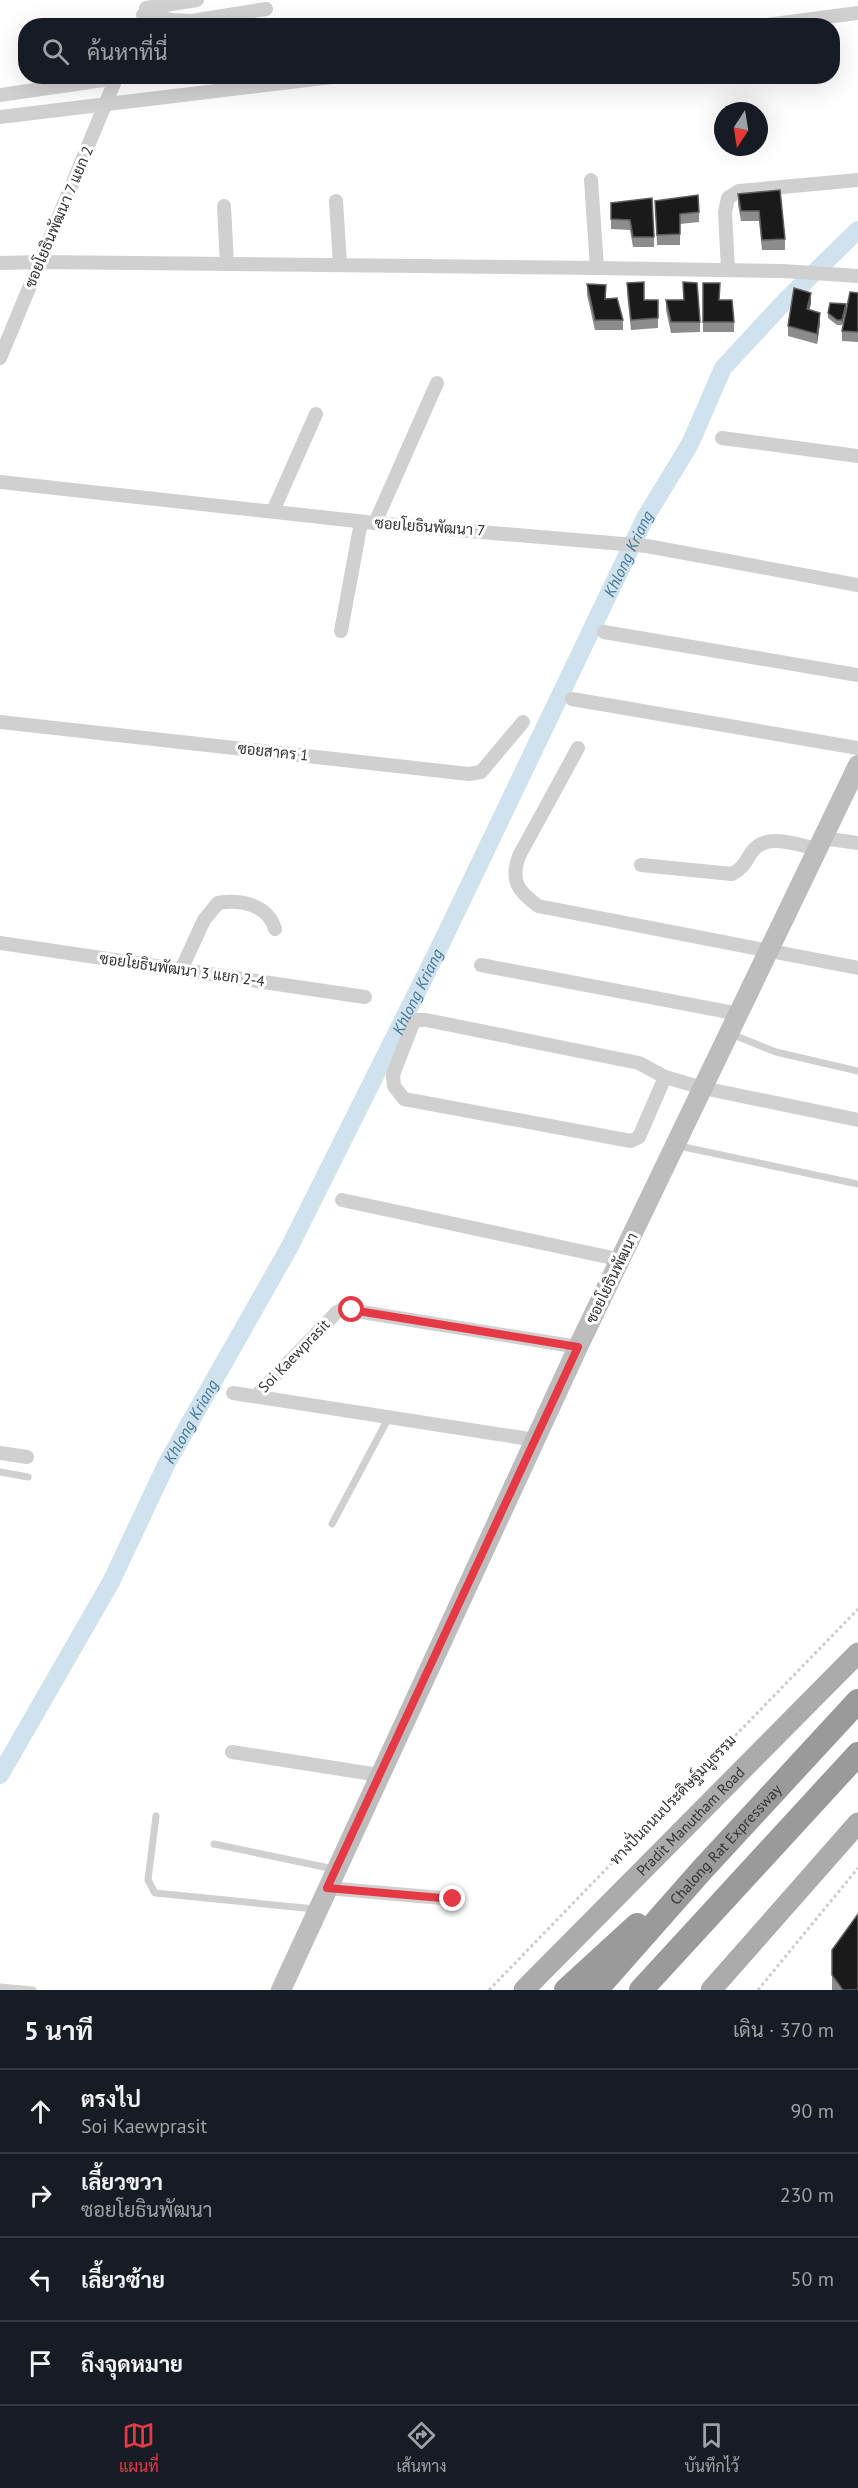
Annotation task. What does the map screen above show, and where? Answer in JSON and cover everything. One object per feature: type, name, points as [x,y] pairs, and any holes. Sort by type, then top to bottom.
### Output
[{"type":"highway","name":"Chalong Rat Expressway","points":[[596,1990],[701,1871],[858,1701]]},
{"type":"highway","points":[[641,1990],[858,1754]]},
{"type":"highway","points":[[566,1990],[615,1943],[701,1871]]},
{"type":"highway","points":[[654,1990],[683,1944]]},
{"type":"main road","name":"Pradit Manutham Road","points":[[524,1990],[858,1653]]},
{"type":"main road","points":[[711,1990],[858,1823]]},
{"type":"street","points":[[144,12],[197,0]]},
{"type":"street","points":[[210,18],[266,9]]},
{"type":"street","points":[[144,12],[176,18]]},
{"type":"street","points":[[820,18],[858,13]]},
{"type":"street","points":[[0,94],[69,84]]},
{"type":"street","name":"ซอยโยธินพัฒนา 7 แยก 2","points":[[0,358],[114,84]]},
{"type":"street","points":[[0,117],[276,84]]},
{"type":"street","points":[[591,180],[597,268]]},
{"type":"street","points":[[728,270],[725,212],[728,198],[739,191],[858,180]]},
{"type":"street","points":[[336,201],[340,264]]},
{"type":"street","points":[[224,206],[227,264]]},
{"type":"street","points":[[0,264],[40,262],[340,264],[783,271],[858,276]]},
{"type":"street","points":[[341,630],[368,522],[437,383]]},
{"type":"street","points":[[273,511],[316,414]]},
{"type":"street","points":[[722,438],[858,456]]},
{"type":"street","name":"ซอยโยธินพัฒนา 7","points":[[0,482],[368,522],[647,546],[858,585]]},
{"type":"street","points":[[604,632],[858,675]]},
{"type":"street","points":[[572,699],[858,748]]},
{"type":"street","name":"ซอยสาคร 1","points":[[0,722],[469,774],[481,772],[523,722]]},
{"type":"street","points":[[578,748],[519,856],[514,871],[520,892],[538,906],[858,968]]},
{"type":"street","name":"ซอยโยธินพัฒนา","points":[[281,1990],[578,1347],[622,1260],[858,765]]},
{"type":"street","points":[[641,865],[732,874],[741,870],[756,845],[765,841],[858,843]]},
{"type":"street","points":[[181,970],[204,920],[218,903],[226,901],[247,904],[263,910],[272,917],[275,929]]},
{"type":"street","name":"ซอยโยธินพัฒนา 3 แยก 2-4","points":[[0,943],[365,997]]},
{"type":"street","points":[[481,965],[739,1014]]},
{"type":"street","points":[[665,1077],[639,1137],[631,1141],[404,1099],[394,1086],[393,1075],[413,1023],[417,1020],[426,1020],[639,1063],[665,1077],[703,1088],[858,1120]]},
{"type":"street","points":[[342,1200],[622,1260]]},
{"type":"street","name":"Soi Kaewprasit","points":[[256,1396],[337,1312],[343,1309],[578,1347]]},
{"type":"street","points":[[233,1393],[536,1440]]},
{"type":"street","points":[[0,1453],[27,1457]]},
{"type":"street","points":[[232,1752],[379,1776]]},
{"type":"street","points":[[327,1888],[453,1899]]},
{"type":"lane","points":[[729,1034],[776,1052],[858,1071]]},
{"type":"lane","points":[[676,1145],[858,1184]]},
{"type":"lane","points":[[332,1524],[389,1417]]},
{"type":"lane","points":[[0,1472],[28,1477]]},
{"type":"lane","points":[[156,1816],[148,1880],[155,1893],[318,1909]]},
{"type":"lane","points":[[214,1844],[336,1869]]},
{"type":"lane","points":[[0,1987],[33,1990]]},
{"type":"path","name":"ทางปั่นถนนประดิษฐ์มนูธรรม","points":[[489,1990],[858,1610]]},
{"type":"path","points":[[758,1990],[858,1868]]},
{"type":"building","points":[[780,190],[785,239],[762,240],[759,211],[741,211],[738,194]]},
{"type":"building","points":[[698,195],[699,212],[680,214],[680,234],[657,235],[655,201]]},
{"type":"building","points":[[652,198],[654,237],[633,237],[630,220],[611,219],[611,203]]},
{"type":"building","points":[[644,282],[644,300],[658,300],[658,318],[631,320],[627,283]]},
{"type":"building","points":[[683,282],[697,283],[700,322],[671,322],[666,300],[684,300]]},
{"type":"building","points":[[703,283],[720,283],[719,300],[732,300],[734,322],[703,322]]},
{"type":"building","points":[[587,284],[606,285],[605,299],[617,298],[623,320],[595,320]]},
{"type":"building","points":[[794,288],[811,293],[807,309],[820,313],[817,334],[788,326]]},
{"type":"building","points":[[850,292],[858,293],[858,332],[842,331]]},
{"type":"building","points":[[830,303],[846,304],[842,320],[837,320],[828,313]]},
{"type":"building","points":[[858,1914],[858,1990],[843,1990],[832,1975],[832,1950]]},
{"type":"waterway","name":"Khlong Kriang","points":[[0,1775],[111,1582],[167,1463],[289,1248],[441,944],[645,518],[690,444],[723,368],[786,300],[858,230]]},
{"type":"route","points":[[352,1310],[578,1347],[327,1888],[453,1899]]}]
